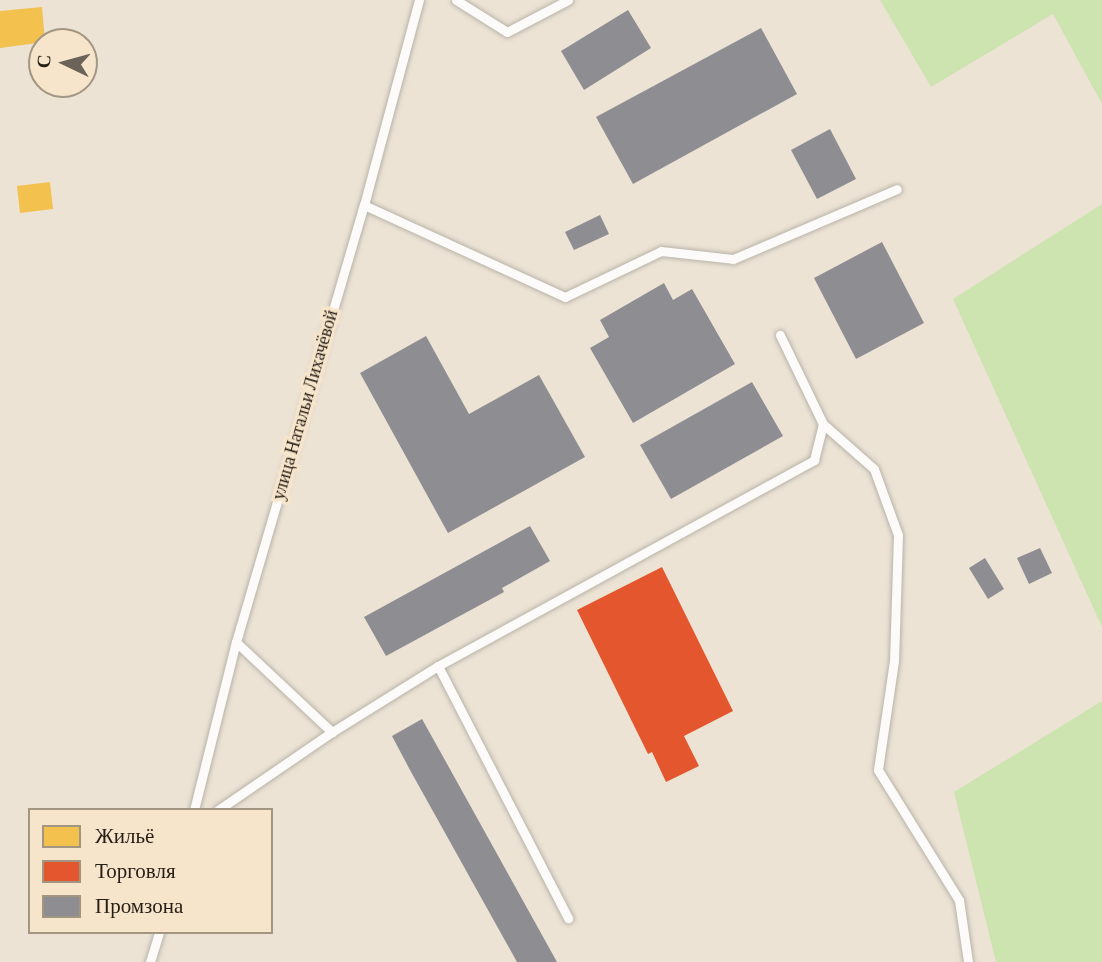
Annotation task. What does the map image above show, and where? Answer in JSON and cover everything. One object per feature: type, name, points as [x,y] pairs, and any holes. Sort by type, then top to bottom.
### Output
[{"type":"lane","name":"улица Натальи Лихачёвой","points":[[194,808],[236,642],[364,205],[419,0]]},
{"type":"lane","points":[[456,0],[507,32],[568,0]]},
{"type":"lane","points":[[364,205],[565,297],[662,251],[733,259],[897,189]]},
{"type":"lane","points":[[780,335],[823,424],[874,469],[898,535],[894,661],[878,770],[959,900],[968,962]]},
{"type":"lane","points":[[221,808],[332,732],[438,666],[814,460],[823,424]]},
{"type":"lane","points":[[236,642],[332,732]]},
{"type":"lane","points":[[438,666],[568,918]]},
{"type":"lane","points":[[150,962],[158,934]]},
{"type":"green space","points":[[880,0],[1102,0],[1102,104],[1053,14],[931,87]]},
{"type":"green space","points":[[1102,204],[1102,627],[953,299]]},
{"type":"green space","points":[[1102,701],[1102,962],[996,962],[954,792]]},
{"type":"building: Жильё","points":[[42,7],[44,28],[28,28],[28,44],[0,48],[0,11]]},
{"type":"building: Жильё","points":[[50,182],[53,209],[20,213],[17,186]]},
{"type":"building: Торговля","points":[[662,567],[733,711],[684,736],[699,766],[666,782],[652,752],[648,754],[577,610]]},
{"type":"building: Промзона","points":[[628,10],[651,48],[584,90],[561,51]]},
{"type":"building: Промзона","points":[[761,28],[797,94],[633,184],[596,117]]},
{"type":"building: Промзона","points":[[830,129],[856,179],[817,199],[791,150]]},
{"type":"building: Промзона","points":[[600,215],[609,234],[574,250],[565,232]]},
{"type":"building: Промзона","points":[[882,242],[924,323],[856,359],[814,278]]},
{"type":"building: Промзона","points":[[664,283],[673,300],[692,289],[735,364],[633,423],[590,348],[609,337],[600,320]]},
{"type":"building: Промзона","points":[[426,336],[469,414],[539,375],[585,457],[448,533],[360,373]]},
{"type":"building: Промзона","points":[[752,382],[783,436],[671,499],[640,445]]},
{"type":"building: Промзона","points":[[530,526],[550,561],[502,588],[504,592],[386,656],[364,617]]},
{"type":"building: Промзона","points":[[1040,548],[1052,573],[1029,584],[1017,558]]},
{"type":"building: Промзона","points":[[985,558],[1004,589],[988,599],[969,568]]},
{"type":"building: Промзона","points":[[422,719],[557,962],[517,962],[410,770],[392,736]]}]
